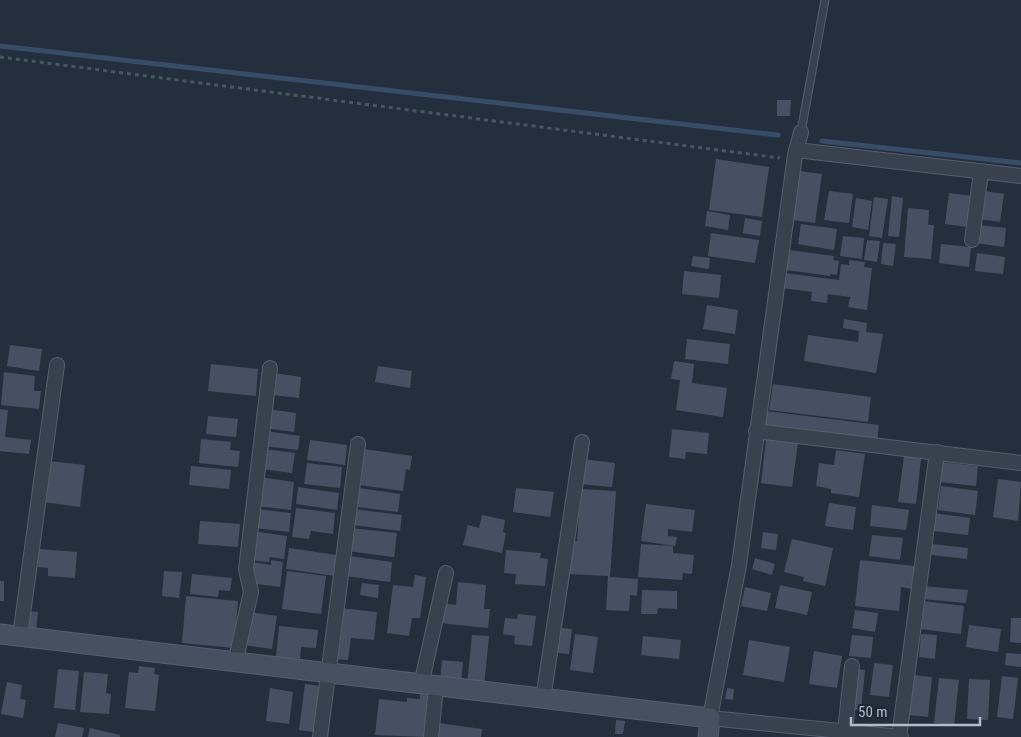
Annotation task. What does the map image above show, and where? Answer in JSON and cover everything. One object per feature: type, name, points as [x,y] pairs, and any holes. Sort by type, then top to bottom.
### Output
[{"type":"main road","points":[[0,634],[710,718],[708,737]]},
{"type":"street","points":[[937,452],[900,737],[710,718],[739,566],[756,431],[797,147],[1021,176]]},
{"type":"street","points":[[972,240],[980,172]]},
{"type":"street","points":[[20,636],[57,365]]},
{"type":"street","points":[[235,663],[251,592],[246,569],[270,368]]},
{"type":"street","points":[[756,431],[1021,463]]},
{"type":"street","points":[[543,699],[582,442]]},
{"type":"street","points":[[320,737],[358,444]]},
{"type":"street","points":[[431,737],[429,686],[446,573]]},
{"type":"street","points":[[845,731],[852,666]]},
{"type":"lane","points":[[797,147],[825,0]]},
{"type":"path","points":[[0,57],[797,147]]},
{"type":"building","points":[[777,100],[791,100],[790,116],[777,116]]},
{"type":"building","points":[[716,159],[769,167],[762,217],[709,210]]},
{"type":"building","points":[[799,171],[822,174],[815,223],[792,220]]},
{"type":"building","points":[[829,191],[853,194],[849,223],[824,220]]},
{"type":"building","points":[[984,191],[1004,194],[1000,222],[980,219]]},
{"type":"building","points":[[949,193],[972,196],[968,227],[945,224]]},
{"type":"building","points":[[892,196],[903,198],[899,237],[888,236]]},
{"type":"building","points":[[874,197],[888,199],[882,238],[869,236]]},
{"type":"building","points":[[856,198],[872,201],[868,230],[852,227]]},
{"type":"building","points":[[908,208],[929,210],[928,225],[934,225],[931,259],[904,257]]},
{"type":"building","points":[[707,211],[730,215],[728,230],[705,226]]},
{"type":"building","points":[[745,218],[762,221],[760,236],[743,233]]},
{"type":"building","points":[[801,224],[837,229],[834,250],[798,244]]},
{"type":"building","points":[[978,225],[1006,228],[1004,247],[976,243]]},
{"type":"building","points":[[711,233],[759,240],[755,263],[708,256]]},
{"type":"building","points":[[843,236],[864,238],[862,259],[840,256]]},
{"type":"building","points":[[867,240],[880,241],[877,262],[864,260]]},
{"type":"building","points":[[883,243],[896,244],[893,266],[881,264]]},
{"type":"building","points":[[941,244],[971,247],[969,267],[939,263]]},
{"type":"building","points":[[789,250],[834,256],[833,260],[839,261],[837,275],[830,274],[830,276],[786,270]]},
{"type":"building","points":[[977,253],[1005,257],[1003,274],[975,271]]},
{"type":"building","points":[[693,256],[710,258],[709,269],[691,266]]},
{"type":"building","points":[[849,260],[865,262],[864,267],[872,268],[867,310],[848,307],[850,297],[828,294],[827,303],[811,301],[812,292],[782,288],[784,273],[839,280],[841,264],[849,265]]},
{"type":"building","points":[[684,271],[721,275],[719,298],[682,294]]},
{"type":"building","points":[[707,305],[738,310],[735,334],[703,329]]},
{"type":"building","points":[[844,319],[867,323],[866,332],[883,334],[876,373],[804,361],[808,335],[858,342],[859,331],[843,328]]},
{"type":"building","points":[[687,339],[730,344],[728,364],[685,359]]},
{"type":"building","points":[[10,345],[42,349],[39,371],[7,366]]},
{"type":"building","points":[[674,361],[694,364],[692,383],[727,388],[723,417],[676,410],[680,380],[671,379]]},
{"type":"building","points":[[211,364],[258,369],[256,396],[208,391]]},
{"type":"building","points":[[378,366],[412,371],[410,388],[375,382]]},
{"type":"building","points":[[4,372],[35,376],[34,391],[41,391],[39,409],[1,405]]},
{"type":"building","points":[[274,373],[301,377],[299,398],[272,395]]},
{"type":"building","points":[[773,384],[871,397],[868,422],[769,410]]},
{"type":"building","points":[[0,409],[8,410],[5,437],[31,440],[29,454],[0,451]]},
{"type":"building","points":[[267,409],[296,413],[294,432],[265,428]]},
{"type":"building","points":[[766,411],[879,425],[877,442],[764,428]]},
{"type":"building","points":[[208,416],[238,419],[236,437],[206,434]]},
{"type":"building","points":[[672,429],[709,433],[707,454],[686,452],[685,459],[669,457]]},
{"type":"building","points":[[266,431],[300,436],[298,450],[264,446]]},
{"type":"building","points":[[201,439],[231,442],[230,450],[240,451],[238,467],[199,463]]},
{"type":"building","points":[[766,439],[798,443],[792,487],[761,483]]},
{"type":"building","points":[[310,440],[347,445],[345,465],[307,460]]},
{"type":"building","points":[[264,449],[295,453],[292,473],[262,469]]},
{"type":"building","points":[[364,449],[412,456],[410,470],[406,469],[403,491],[359,485]]},
{"type":"building","points":[[836,450],[865,454],[859,497],[831,493],[831,489],[816,486],[819,463],[834,465]]},
{"type":"building","points":[[904,456],[921,459],[916,504],[898,502]]},
{"type":"building","points":[[583,459],[615,463],[612,487],[580,484]]},
{"type":"building","points":[[49,461],[85,465],[80,507],[44,502]]},
{"type":"building","points":[[941,462],[978,466],[976,486],[938,482]]},
{"type":"building","points":[[307,463],[342,467],[340,488],[304,484]]},
{"type":"building","points":[[191,466],[231,470],[229,489],[189,485]]},
{"type":"building","points":[[260,477],[294,482],[291,510],[256,506]]},
{"type":"building","points":[[998,479],[1021,482],[1018,521],[993,517]]},
{"type":"building","points":[[941,486],[978,491],[975,515],[938,510]]},
{"type":"building","points":[[298,487],[339,493],[337,510],[296,504]]},
{"type":"building","points":[[359,488],[400,494],[398,512],[357,507]]},
{"type":"building","points":[[516,488],[554,492],[550,517],[513,512]]},
{"type":"building","points":[[581,489],[616,491],[610,577],[638,579],[637,596],[630,595],[629,611],[606,610],[608,576],[567,574],[569,541],[577,541]]},
{"type":"building","points":[[829,503],[856,507],[853,530],[825,526]]},
{"type":"building","points":[[646,504],[695,510],[692,532],[668,529],[668,536],[677,537],[675,546],[641,541]]},
{"type":"building","points":[[872,505],[909,510],[906,530],[870,526]]},
{"type":"building","points":[[296,508],[335,513],[333,534],[311,531],[309,539],[292,537]]},
{"type":"building","points":[[255,509],[291,513],[289,532],[253,528]]},
{"type":"building","points":[[354,509],[402,515],[400,531],[352,525]]},
{"type":"building","points":[[933,513],[970,518],[968,535],[932,531]]},
{"type":"building","points":[[482,515],[505,520],[503,532],[506,533],[502,553],[463,545],[468,525],[479,528]]},
{"type":"building","points":[[200,521],[240,524],[238,547],[198,544]]},
{"type":"building","points":[[351,528],[397,533],[394,557],[347,551]]},
{"type":"building","points":[[252,531],[287,536],[284,559],[270,557],[269,562],[249,560]]},
{"type":"building","points":[[763,532],[778,534],[776,550],[761,548]]},
{"type":"building","points":[[872,535],[903,538],[900,560],[869,556]]},
{"type":"building","points":[[792,539],[833,548],[825,586],[803,581],[804,577],[784,572]]},
{"type":"building","points":[[641,544],[673,546],[673,553],[694,555],[692,574],[683,573],[682,580],[638,577]]},
{"type":"building","points":[[932,544],[968,548],[967,559],[931,555]]},
{"type":"building","points":[[289,548],[337,555],[335,576],[286,569]]},
{"type":"building","points":[[39,549],[77,552],[75,578],[48,576],[48,568],[38,567]]},
{"type":"building","points":[[506,550],[541,553],[540,558],[548,559],[545,586],[515,584],[516,574],[504,573]]},
{"type":"building","points":[[349,556],[392,562],[390,582],[346,576]]},
{"type":"building","points":[[755,558],[775,564],[772,575],[752,569]]},
{"type":"building","points":[[271,560],[283,562],[280,587],[250,583],[253,562],[271,565]]},
{"type":"building","points":[[860,560],[915,566],[912,589],[901,587],[899,611],[855,606]]},
{"type":"building","points":[[164,571],[182,572],[179,598],[162,596]]},
{"type":"building","points":[[287,571],[326,576],[321,614],[282,609]]},
{"type":"building","points":[[192,574],[232,578],[230,591],[219,590],[218,597],[190,594]]},
{"type":"building","points":[[415,575],[426,577],[420,618],[412,618],[409,636],[387,633],[393,585],[413,587]]},
{"type":"building","points":[[0,581],[4,581],[4,601],[0,601]]},
{"type":"building","points":[[458,582],[486,585],[484,609],[490,609],[488,628],[439,623],[441,603],[456,605]]},
{"type":"building","points":[[362,583],[379,585],[378,598],[360,595]]},
{"type":"building","points":[[780,585],[812,592],[807,615],[775,608]]},
{"type":"building","points":[[923,586],[968,590],[966,603],[921,599]]},
{"type":"building","points":[[745,587],[771,593],[767,611],[741,606]]},
{"type":"building","points":[[642,590],[677,591],[677,609],[658,608],[657,614],[641,614]]},
{"type":"building","points":[[186,596],[238,601],[234,648],[182,643]]},
{"type":"building","points":[[923,601],[964,606],[961,634],[920,629]]},
{"type":"building","points":[[340,608],[377,612],[374,640],[351,638],[348,660],[334,659]]},
{"type":"building","points":[[855,610],[878,613],[875,632],[852,628]]},
{"type":"building","points":[[24,611],[38,612],[36,629],[22,627]]},
{"type":"building","points":[[249,612],[277,616],[272,649],[244,645]]},
{"type":"building","points":[[518,614],[536,616],[532,646],[514,644],[515,636],[503,634],[505,618],[517,619]]},
{"type":"building","points":[[1011,618],[1021,618],[1021,643],[1010,642]]},
{"type":"building","points":[[969,625],[1001,629],[998,652],[966,647]]},
{"type":"building","points":[[279,626],[318,630],[316,648],[301,647],[300,659],[276,657]]},
{"type":"building","points":[[555,627],[572,629],[569,654],[551,652]]},
{"type":"building","points":[[575,634],[598,637],[593,673],[570,670]]},
{"type":"building","points":[[921,634],[937,635],[935,659],[919,657]]},
{"type":"building","points":[[472,635],[489,636],[484,687],[467,685]]},
{"type":"building","points":[[852,635],[873,637],[871,658],[849,656]]},
{"type":"building","points":[[643,636],[681,640],[679,659],[641,655]]},
{"type":"building","points":[[749,640],[790,647],[784,682],[743,675]]},
{"type":"building","points":[[814,651],[842,656],[837,688],[809,684]]},
{"type":"building","points":[[1006,653],[1021,654],[1021,667],[1005,665]]},
{"type":"building","points":[[442,660],[463,662],[461,684],[440,682]]},
{"type":"building","points":[[874,663],[893,665],[889,697],[870,695]]},
{"type":"building","points":[[139,666],[155,668],[154,674],[159,675],[155,711],[125,708],[129,672],[138,673]]},
{"type":"building","points":[[58,669],[79,671],[75,710],[54,708]]},
{"type":"building","points":[[855,669],[865,670],[861,710],[852,710]]},
{"type":"building","points":[[84,672],[108,674],[106,693],[111,694],[109,714],[80,712]]},
{"type":"building","points":[[913,675],[932,677],[928,717],[908,715]]},
{"type":"building","points":[[1002,676],[1018,678],[1013,719],[997,717]]},
{"type":"building","points":[[939,678],[959,680],[954,725],[934,723]]},
{"type":"building","points":[[969,679],[990,680],[988,720],[967,719]]},
{"type":"building","points":[[7,682],[22,685],[20,699],[26,700],[23,718],[1,714]]},
{"type":"building","points":[[305,684],[320,686],[313,732],[299,730]]},
{"type":"building","points":[[270,688],[293,692],[289,724],[266,721]]},
{"type":"building","points":[[727,688],[734,689],[733,700],[725,699]]},
{"type":"building","points":[[420,694],[430,695],[425,737],[375,735],[379,699],[407,702],[407,698],[420,699]]},
{"type":"building","points":[[616,720],[625,721],[623,734],[615,734]]},
{"type":"building","points":[[58,723],[84,728],[82,737],[55,737]]},
{"type":"building","points":[[438,723],[482,729],[481,737],[436,737]]},
{"type":"building","points":[[90,728],[120,735],[120,737],[88,737]]},
{"type":"waterway","points":[[0,46],[778,135]]},
{"type":"waterway","points":[[822,141],[1021,163]]}]
